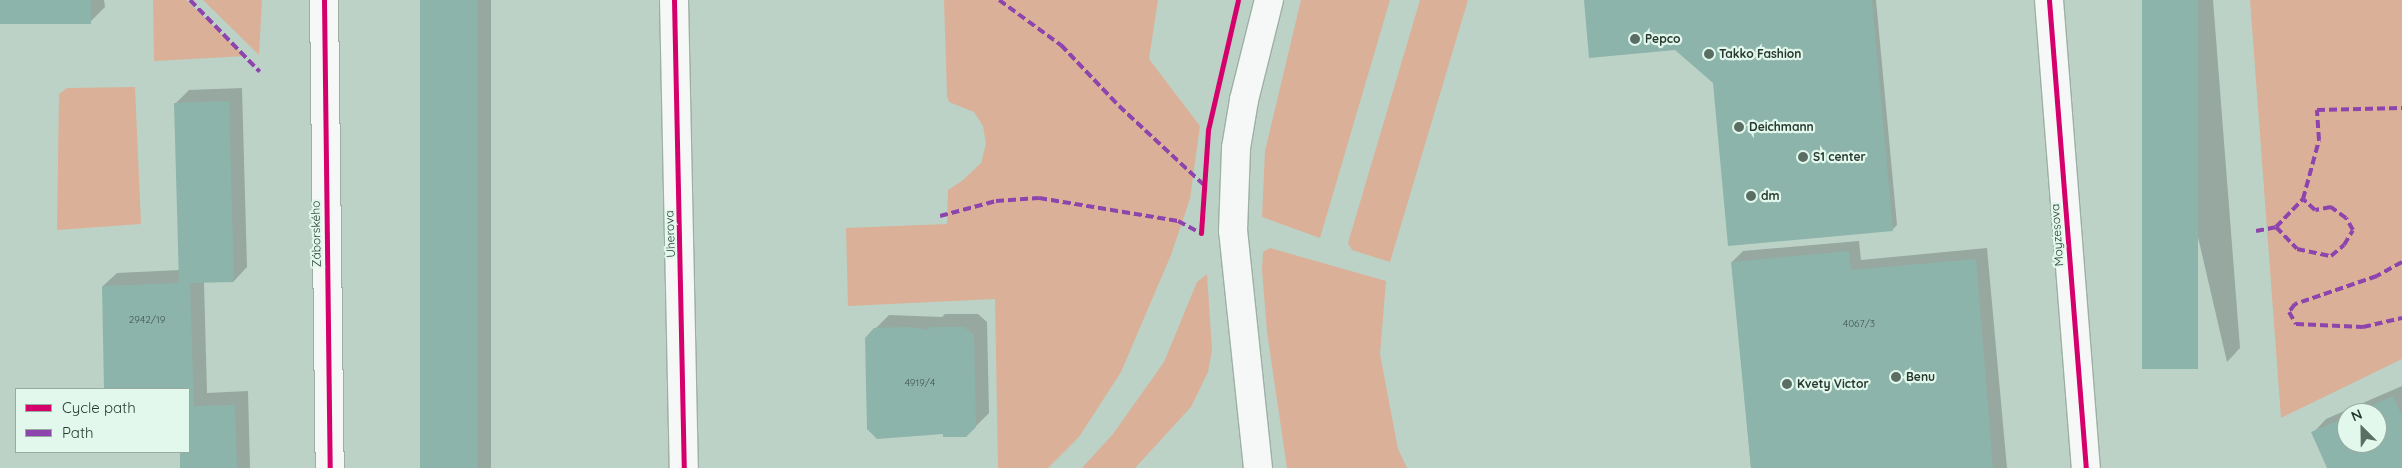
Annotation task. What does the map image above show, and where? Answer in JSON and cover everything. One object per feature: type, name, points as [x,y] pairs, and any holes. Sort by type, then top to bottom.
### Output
[{"type":"street","name":"Záborského","points":[[324,0],[330,468]]},
{"type":"street","name":"Uherova","points":[[674,0],[684,468]]},
{"type":"street","points":[[1258,468],[1232,231],[1238,139],[1269,0]]},
{"type":"street","name":"Moyzesova","points":[[2049,0],[2086,468]]},
{"type":"shaded area","points":[[153,0],[186,0],[245,56],[154,61]]},
{"type":"shaded area","points":[[203,0],[262,0],[259,55]]},
{"type":"shaded area","points":[[944,0],[1158,0],[1149,59],[1200,126],[1190,199],[1171,255],[1121,372],[1079,437],[1048,468],[998,468],[995,299],[848,306],[846,228],[947,224],[948,190],[962,181],[981,163],[986,144],[983,126],[974,112],[949,102],[947,96]]},
{"type":"shaded area","points":[[1301,0],[1390,0],[1320,238],[1262,217],[1265,151]]},
{"type":"shaded area","points":[[1420,0],[1468,0],[1390,262],[1352,250],[1348,243]]},
{"type":"shaded area","points":[[2250,0],[2402,0],[2402,359],[2281,418]]},
{"type":"shaded area","points":[[135,87],[141,224],[57,230],[59,94],[67,88]]},
{"type":"shaded area","points":[[1270,248],[1386,281],[1380,354],[1398,449],[1407,468],[1287,468],[1267,332],[1262,270],[1263,252]]},
{"type":"shaded area","points":[[1207,274],[1212,350],[1208,372],[1191,407],[1135,468],[1082,468],[1113,434],[1164,362],[1197,282]]},
{"type":"building","points":[[0,0],[91,0],[91,24],[0,24]]},
{"type":"building","points":[[420,0],[477,0],[477,468],[420,468]]},
{"type":"building","name":"S1 center","points":[[1584,0],[1872,0],[1893,231],[1728,246],[1713,83],[1675,50],[1589,58]]},
{"type":"building","points":[[2142,0],[2198,0],[2198,369],[2142,369]]},
{"type":"building","points":[[229,101],[234,282],[190,283],[194,406],[235,405],[237,468],[180,468],[180,453],[190,453],[190,388],[104,388],[102,286],[179,283],[174,103]]},
{"type":"building","points":[[1849,251],[1851,270],[1976,259],[1993,468],[1751,468],[1731,262]]},
{"type":"building","points":[[908,327],[928,330],[930,327],[964,327],[974,335],[976,427],[966,437],[943,437],[943,434],[877,439],[867,429],[865,338],[874,328]]},
{"type":"building","points":[[2393,396],[2402,416],[2402,468],[2327,468],[2311,432],[2337,421],[2337,453],[2387,453],[2387,403],[2377,403]]},
{"type":"marked path","points":[[190,0],[260,72]]},
{"type":"marked path","points":[[999,0],[1061,45],[1119,106],[1205,186]]},
{"type":"marked path","points":[[2256,231],[2276,227],[2303,199],[2319,140],[2317,110],[2402,108]]},
{"type":"marked path","points":[[940,216],[996,201],[1039,198],[1178,221],[1201,233]]},
{"type":"marked path","points":[[2276,227],[2297,249],[2331,256],[2344,245],[2353,230],[2346,218],[2331,207],[2315,210],[2303,199]]},
{"type":"marked path","points":[[2402,262],[2377,276],[2295,304],[2289,312],[2296,324],[2363,327],[2402,318]]},
{"type":"cycle path","points":[[324,0],[330,468]]},
{"type":"cycle path","points":[[674,0],[684,468]]},
{"type":"cycle path","points":[[1201,233],[1208,130],[1238,0]]},
{"type":"cycle path","points":[[2049,0],[2086,468]]},
{"type":"place","name":"Pepco","points":[[1635,39]]},
{"type":"place","name":"Takko Fashion","points":[[1709,54]]},
{"type":"place","name":"Deichmann","points":[[1739,127]]},
{"type":"place","name":"S1 center","points":[[1803,157]]},
{"type":"place","name":"dm","points":[[1751,196]]},
{"type":"place","name":"Benu","points":[[1896,377]]},
{"type":"place","name":"Kvety Victor","points":[[1787,384]]}]
